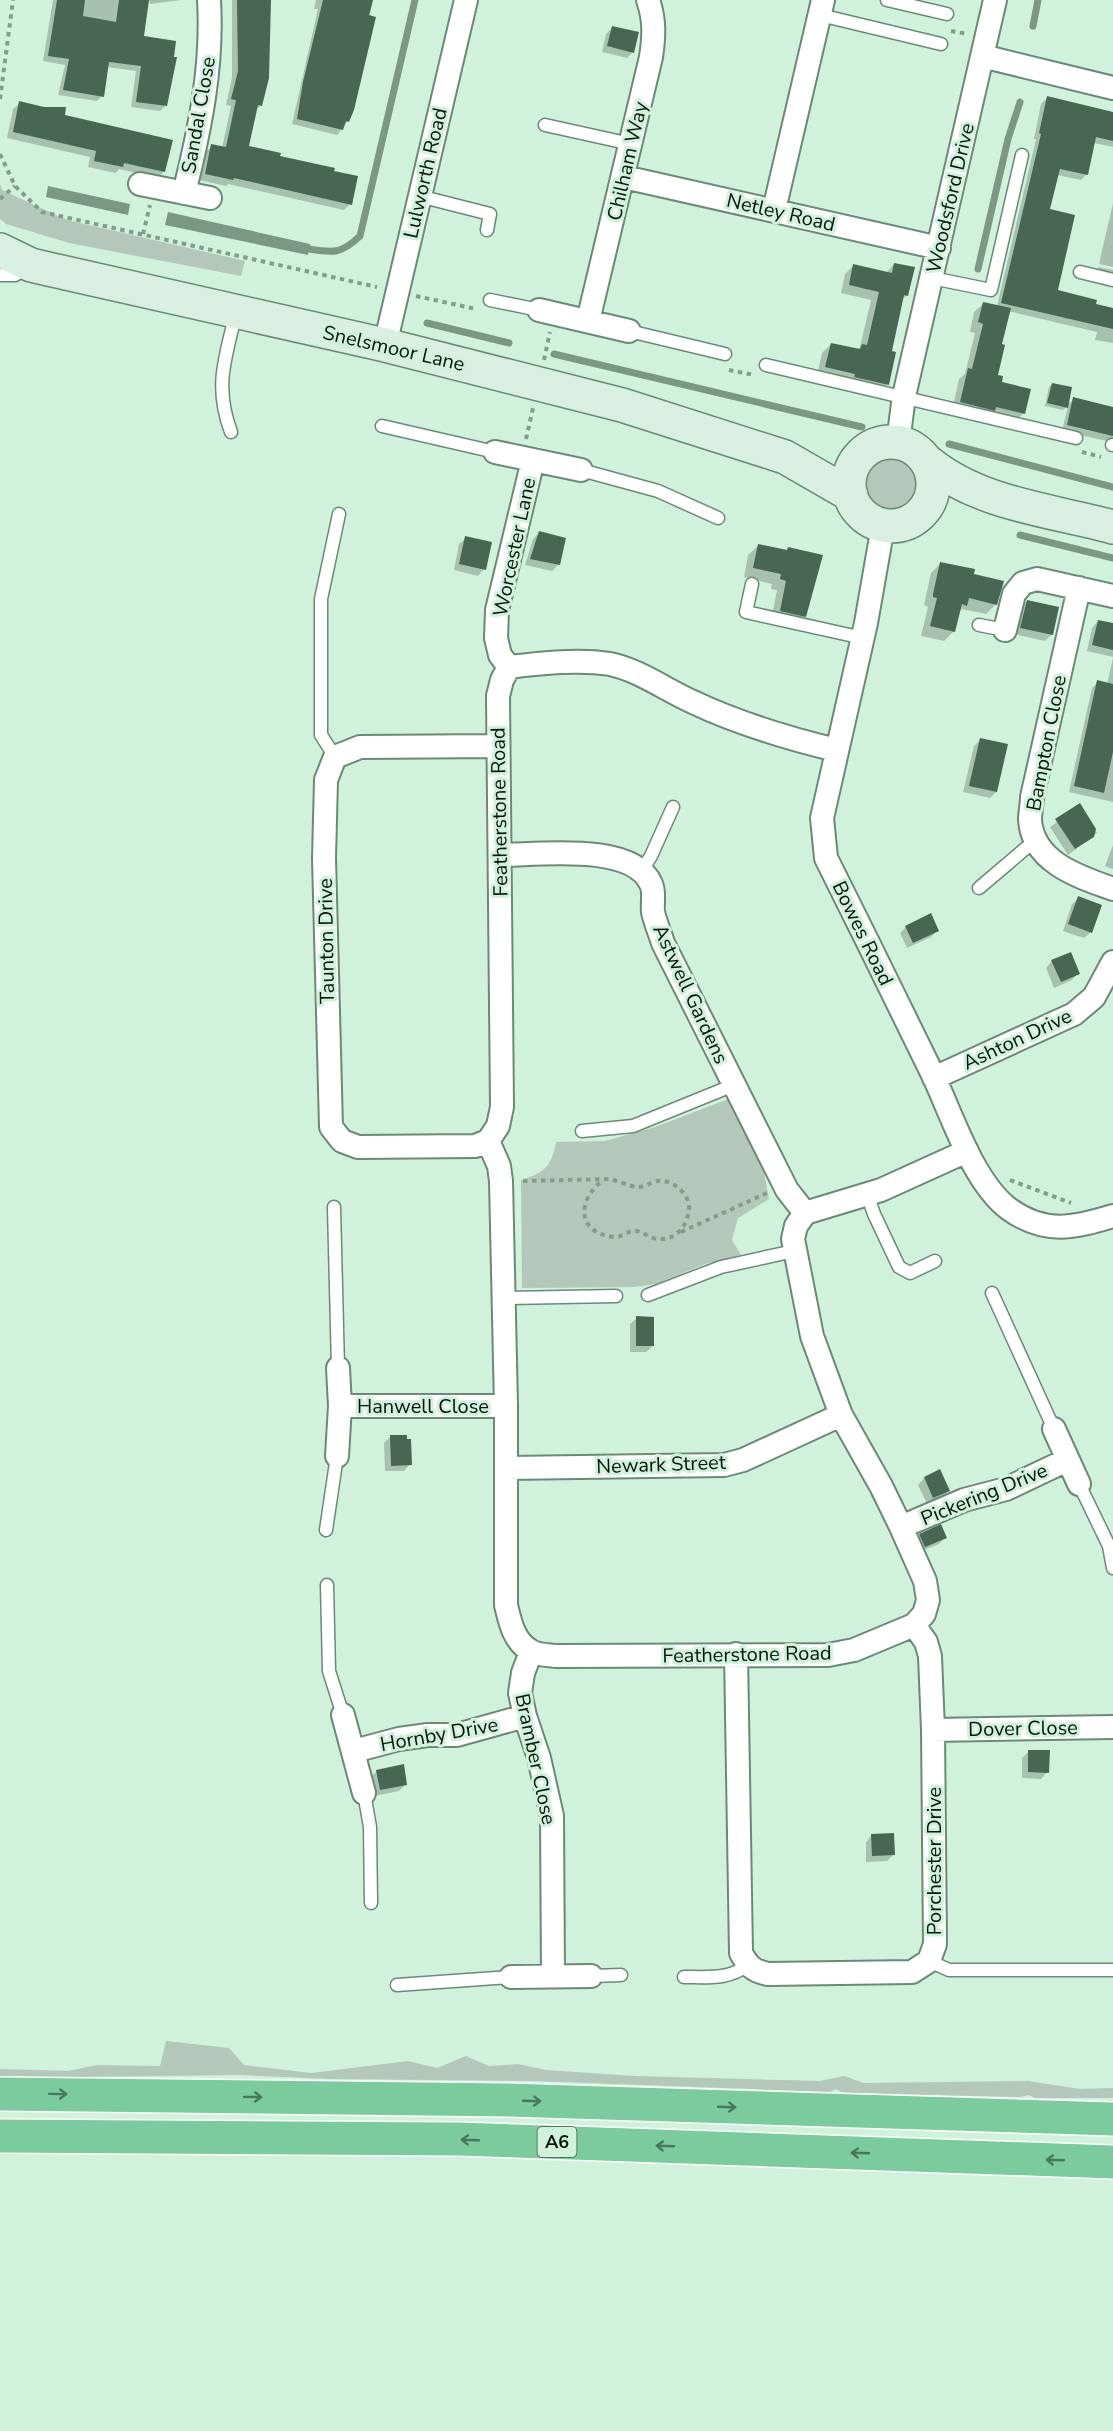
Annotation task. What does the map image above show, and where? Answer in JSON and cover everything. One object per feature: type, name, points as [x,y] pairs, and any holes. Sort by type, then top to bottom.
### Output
[{"type":"highway","name":"A6","points":[[0,2094],[508,2100],[1113,2119]]},
{"type":"highway","name":"A6","points":[[0,2136],[458,2139],[1113,2162]]},
{"type":"street","name":"Sandal Close","points":[[184,193],[207,87],[210,37],[208,0]]},
{"type":"street","name":"Lulworth Road","points":[[385,345],[466,0]]},
{"type":"street","name":"Chilham Way","points":[[588,321],[624,177],[654,34],[653,13],[648,0]]},
{"type":"street","name":"Woodsford Drive","points":[[898,442],[904,396],[995,0]]},
{"type":"street","points":[[774,210],[821,8]]},
{"type":"street","points":[[982,56],[1113,88]]},
{"type":"street","name":"Netley Road","points":[[624,177],[939,248]]},
{"type":"street","name":"Sandal Close","points":[[147,186],[210,198]]},
{"type":"street","name":"Snelsmoor Lane","points":[[0,250],[31,265],[385,345],[622,405],[785,457],[850,495]]},
{"type":"street","points":[[539,310],[629,331]]},
{"type":"street","points":[[1002,501],[963,502],[923,512],[905,524],[883,526],[863,515],[850,495],[851,471],[857,459],[866,450],[886,442],[898,442],[920,453],[945,476],[1002,501],[1113,526]]},
{"type":"street","name":"Snelsmoor Lane","points":[[785,457],[827,456],[866,450]]},
{"type":"street","name":"Worcester Lane","points":[[495,452],[581,470]]},
{"type":"street","name":"Worcester Lane","points":[[509,668],[500,655],[496,638],[497,610],[533,460]]},
{"type":"street","points":[[923,512],[934,488],[933,475],[928,462]]},
{"type":"street","name":"Bowes Road","points":[[883,526],[863,638],[822,818],[826,858],[934,1078],[967,1151],[986,1184],[1007,1208],[1027,1220],[1050,1226],[1076,1227],[1113,1216]]},
{"type":"street","points":[[1005,630],[1014,594],[1023,583],[1037,579],[1113,596]]},
{"type":"street","name":"Bampton Close","points":[[1079,588],[1032,797],[1030,822],[1037,843],[1055,864],[1113,889]]},
{"type":"street","points":[[509,668],[581,663],[610,664],[637,674],[694,703],[775,735],[836,750]]},
{"type":"street","name":"Featherstone Road","points":[[488,1141],[498,1126],[502,1107],[498,696],[502,680],[509,668]]},
{"type":"street","points":[[335,757],[360,747],[498,746]]},
{"type":"street","name":"Taunton Drive","points":[[335,757],[326,780],[324,858],[331,1127],[342,1141],[358,1147],[475,1146],[488,1141]]},
{"type":"street","points":[[500,855],[596,854],[614,856],[642,870]]},
{"type":"street","name":"Astwell Gardens","points":[[642,870],[652,885],[653,912],[663,943],[787,1191],[805,1213]]},
{"type":"street","name":"Ashton Drive","points":[[934,1078],[1074,1014],[1094,997],[1113,962]]},
{"type":"street","points":[[488,1141],[500,1166],[501,1181],[507,1468],[506,1605],[518,1639],[531,1652]]},
{"type":"street","points":[[914,1625],[924,1614],[928,1600],[925,1581],[881,1486],[841,1415],[812,1336],[793,1239],[796,1226],[805,1213],[881,1190],[967,1151]]},
{"type":"street","name":"Hanwell Close","points":[[337,1456],[340,1406],[338,1368]]},
{"type":"street","name":"Hanwell Close","points":[[340,1406],[506,1406]]},
{"type":"street","name":"Newark Street","points":[[507,1468],[724,1465],[743,1460],[841,1415]]},
{"type":"street","name":"Pickering Drive","points":[[1054,1429],[1079,1484]]},
{"type":"street","name":"Pickering Drive","points":[[901,1527],[964,1500],[1006,1489],[1067,1460]]},
{"type":"street","name":"Featherstone Road","points":[[531,1652],[555,1656],[828,1655],[854,1650],[914,1625]]},
{"type":"street","name":"Porchester Drive","points":[[747,1965],[757,1972],[768,1974],[912,1972],[928,1961],[935,1944],[930,1656],[926,1642],[914,1625]]},
{"type":"street","name":"Bramber Close","points":[[531,1652],[523,1673],[520,1693],[539,1758],[552,1816],[553,1976]]},
{"type":"street","points":[[736,1654],[741,1953],[747,1965]]},
{"type":"street","name":"Hornby Drive","points":[[343,1714],[364,1793]]},
{"type":"street","name":"Hornby Drive","points":[[354,1750],[399,1738],[458,1735],[525,1716]]},
{"type":"street","name":"Dover Close","points":[[933,1730],[1113,1727]]},
{"type":"street","points":[[511,1977],[591,1976]]},
{"type":"lane","points":[[887,0],[947,14]]},
{"type":"lane","points":[[821,8],[941,44]]},
{"type":"lane","points":[[546,125],[631,144]]},
{"type":"lane","points":[[932,278],[991,290],[1022,155]]},
{"type":"lane","points":[[419,196],[490,214],[487,230]]},
{"type":"lane","points":[[0,275],[15,275],[31,265]]},
{"type":"lane","points":[[1080,272],[1113,280]]},
{"type":"lane","points":[[490,300],[539,310]]},
{"type":"lane","points":[[231,432],[223,410],[222,370],[237,313]]},
{"type":"lane","points":[[629,331],[725,354]]},
{"type":"lane","points":[[766,365],[1076,438]]},
{"type":"lane","points":[[382,426],[495,452]]},
{"type":"lane","points":[[581,470],[658,491],[718,518]]},
{"type":"lane","points":[[335,757],[321,735],[321,599],[339,514]]},
{"type":"lane","points":[[752,584],[746,612],[863,638]]},
{"type":"lane","points":[[979,625],[1005,630]]},
{"type":"lane","points":[[642,870],[651,856],[673,807]]},
{"type":"lane","points":[[979,888],[1026,848],[1037,843]]},
{"type":"lane","name":"Astwell Gardens","points":[[582,1131],[633,1126],[734,1085]]},
{"type":"lane","points":[[867,1194],[874,1215],[899,1267],[910,1273],[935,1261]]},
{"type":"lane","points":[[334,1206],[338,1368]]},
{"type":"lane","points":[[648,1295],[721,1267],[794,1251]]},
{"type":"lane","points":[[992,1293],[1054,1429]]},
{"type":"lane","points":[[504,1298],[616,1296]]},
{"type":"lane","points":[[326,1530],[337,1456]]},
{"type":"lane","points":[[1079,1484],[1109,1546],[1113,1568]]},
{"type":"lane","points":[[327,1586],[329,1671],[343,1714]]},
{"type":"lane","points":[[364,1793],[370,1827],[371,1903]]},
{"type":"lane","points":[[928,1961],[949,1970],[1113,1970]]},
{"type":"lane","points":[[684,1977],[726,1976],[739,1972],[747,1965]]},
{"type":"lane","points":[[591,1976],[621,1975]]},
{"type":"lane","points":[[397,1985],[511,1977]]},
{"type":"path","points":[[0,99],[13,0]]},
{"type":"path","points":[[0,199],[15,186]]},
{"type":"path","points":[[143,234],[147,186]]},
{"type":"path","points":[[980,1174],[1006,1178],[1076,1205]]},
{"type":"path","points":[[501,1181],[603,1180],[623,1182],[636,1187],[659,1181],[672,1184],[681,1190],[690,1204],[688,1220],[680,1232]]},
{"type":"path","points":[[603,1180],[593,1188],[584,1202],[585,1216],[590,1227],[597,1233],[618,1238],[632,1231],[638,1231],[657,1239],[666,1239],[770,1191]]},
{"type":"shaded area","points":[[0,184],[2,190],[67,220],[245,261],[241,276],[69,243],[6,224],[0,219]]},
{"type":"shaded area","points":[[48,186],[130,204],[128,215],[46,197]]},
{"type":"shaded area","points":[[168,212],[310,244],[308,255],[165,225]]},
{"type":"shaded area","points":[[891,456],[902,458],[911,464],[917,473],[919,484],[917,495],[911,504],[902,510],[891,512],[880,510],[871,504],[865,495],[863,484],[865,473],[871,464],[880,458]]},
{"type":"shaded area","points":[[731,1098],[764,1173],[769,1199],[738,1218],[732,1240],[741,1255],[705,1264],[656,1284],[635,1287],[522,1288],[521,1180],[546,1167],[552,1157],[556,1142],[605,1141],[655,1127]]},
{"type":"shaded area","points":[[166,2041],[229,2048],[244,2065],[311,2073],[408,2061],[437,2068],[466,2056],[489,2066],[518,2064],[546,2070],[635,2076],[820,2081],[844,2076],[864,2083],[1028,2081],[1080,2089],[1113,2088],[1113,2098],[843,2093],[836,2089],[829,2092],[533,2081],[329,2079],[240,2075],[0,2078],[0,2069],[68,2071],[97,2065],[160,2066]]},
{"type":"building","points":[[57,0],[85,0],[83,16],[116,22],[119,0],[149,0],[144,36],[176,41],[174,57],[177,57],[167,106],[136,102],[141,66],[109,62],[104,97],[63,90],[69,59],[48,56]]},
{"type":"building","points":[[237,0],[271,0],[269,78],[262,106],[258,105],[249,146],[358,176],[352,205],[234,178],[233,180],[205,174],[211,144],[226,147],[236,100],[231,99],[238,71]]},
{"type":"building","points":[[323,0],[373,0],[369,15],[376,17],[354,110],[343,130],[297,119],[303,82]]},
{"type":"building","points":[[612,26],[639,32],[634,53],[607,46]]},
{"type":"building","points":[[1047,96],[1113,112],[1113,141],[1096,137],[1088,175],[1060,169],[1050,209],[1075,215],[1058,290],[1097,300],[1096,304],[1113,308],[1113,329],[1001,303],[1041,134],[1039,133]]},
{"type":"building","points":[[19,101],[44,107],[66,107],[65,115],[173,140],[165,172],[124,163],[123,167],[94,161],[96,151],[13,132]]},
{"type":"building","points":[[894,263],[915,267],[908,296],[904,295],[892,351],[896,352],[889,385],[825,367],[831,343],[860,349],[862,344],[867,345],[879,292],[849,285],[853,264],[892,273]]},
{"type":"building","points":[[983,302],[1011,308],[1002,344],[1005,345],[998,375],[1003,376],[1002,382],[1031,389],[1025,414],[996,407],[995,411],[960,402],[968,368],[972,369],[983,324],[978,322]]},
{"type":"building","points":[[1052,383],[1072,387],[1068,408],[1047,403]]},
{"type":"building","points":[[1073,397],[1113,407],[1113,436],[1067,425]]},
{"type":"building","points":[[539,531],[566,538],[560,565],[530,559]]},
{"type":"building","points":[[465,536],[492,542],[486,570],[459,564]]},
{"type":"building","points":[[758,544],[787,550],[788,547],[823,555],[806,617],[780,611],[786,581],[780,579],[781,574],[753,568]]},
{"type":"building","points":[[940,562],[975,569],[974,574],[1004,581],[997,605],[969,598],[967,606],[962,604],[955,632],[930,626],[937,598],[933,597],[933,594]]},
{"type":"building","points":[[1027,600],[1059,607],[1053,635],[1020,628]]},
{"type":"building","points":[[1098,620],[1113,623],[1113,650],[1092,645]]},
{"type":"building","points":[[1097,680],[1113,684],[1113,752],[1104,793],[1074,786]]},
{"type":"building","points":[[980,738],[1008,744],[997,792],[969,786]]},
{"type":"building","points":[[1080,803],[1096,829],[1094,837],[1075,849],[1055,819]]},
{"type":"building","points":[[1078,896],[1102,905],[1092,933],[1068,924]]},
{"type":"building","points":[[931,913],[939,931],[913,943],[905,926]]},
{"type":"building","points":[[1071,952],[1080,974],[1061,982],[1051,960]]},
{"type":"building","points":[[636,1316],[654,1317],[654,1346],[636,1346]]},
{"type":"building","points":[[390,1435],[407,1435],[407,1439],[411,1439],[412,1465],[391,1466]]},
{"type":"building","points":[[940,1469],[950,1491],[933,1498],[924,1477]]},
{"type":"building","points":[[941,1524],[947,1538],[925,1547],[919,1534]]},
{"type":"building","points":[[1028,1750],[1050,1750],[1049,1773],[1028,1772]]},
{"type":"building","points":[[404,1764],[407,1785],[380,1790],[376,1770]]},
{"type":"building","points":[[894,1833],[895,1855],[872,1856],[871,1834]]},
{"type":"waterway","points":[[309,249],[337,251],[348,246],[360,236],[415,0]]},
{"type":"waterway","points":[[1033,26],[1038,0]]},
{"type":"waterway","points":[[978,269],[1008,139],[1020,102]]},
{"type":"waterway","points":[[427,323],[509,343]]},
{"type":"waterway","points":[[554,354],[862,427]]},
{"type":"waterway","points":[[949,444],[1113,487]]},
{"type":"waterway","points":[[1020,535],[1113,558]]}]
